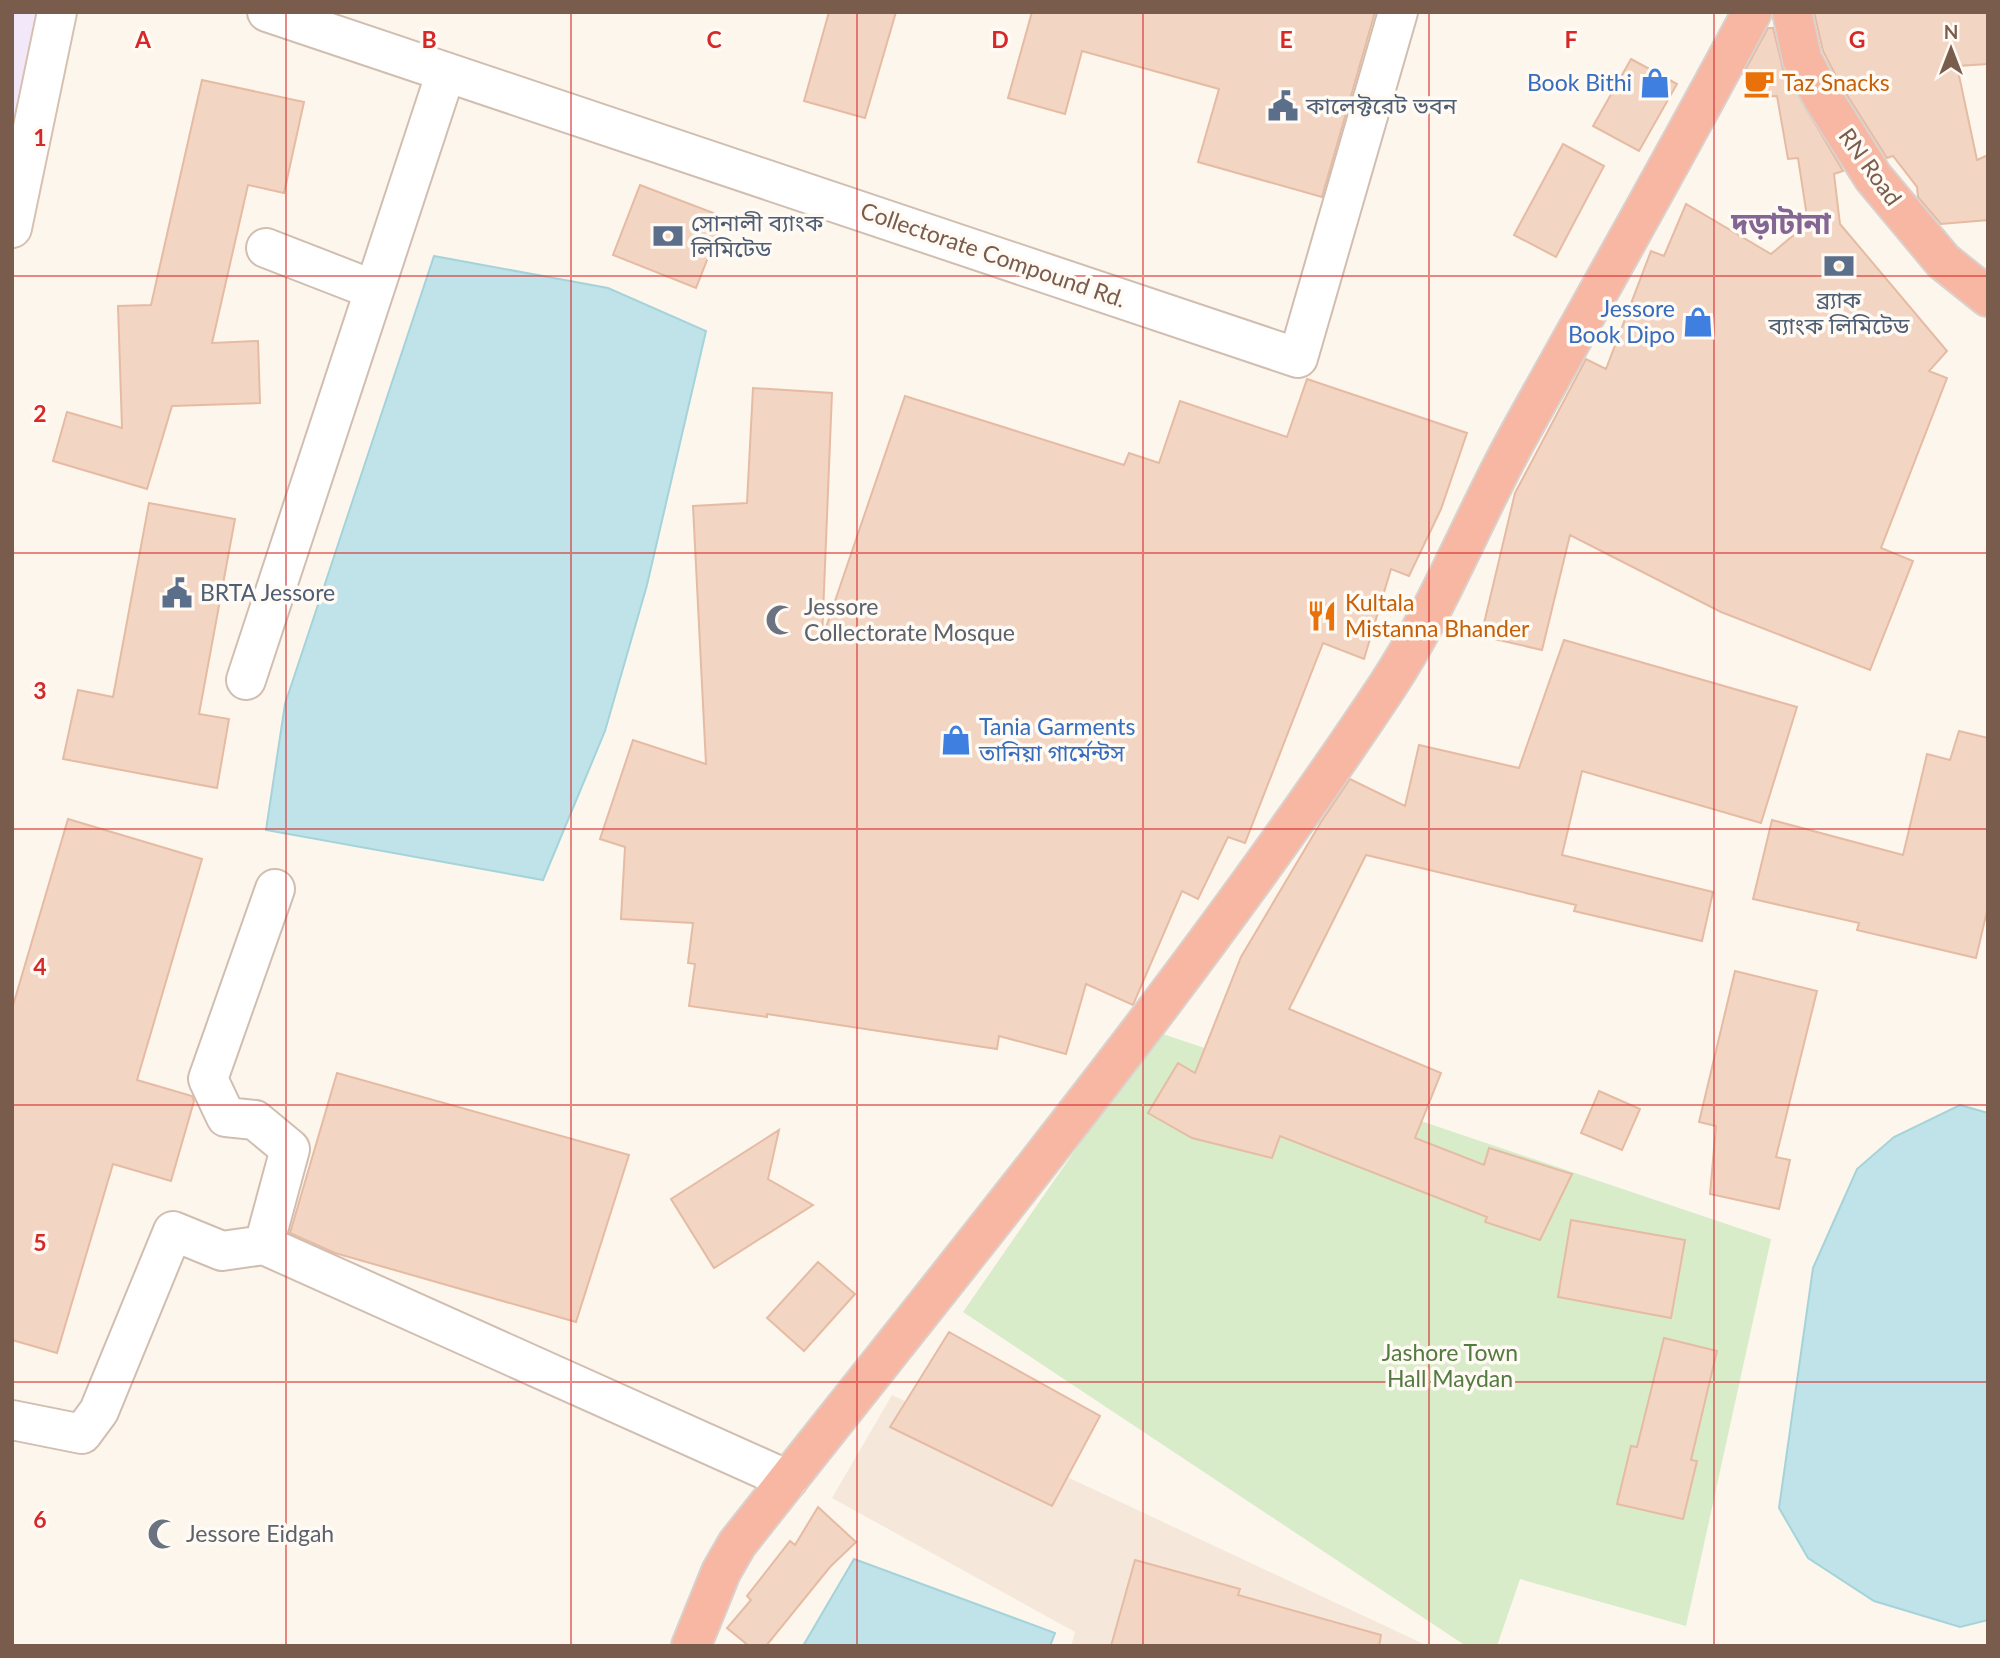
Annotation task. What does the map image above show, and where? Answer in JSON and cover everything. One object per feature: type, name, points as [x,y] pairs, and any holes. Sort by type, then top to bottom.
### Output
[{"type":"highway","points":[[691,1646],[721,1572],[737,1544],[1154,1011],[1257,872],[1389,684],[1515,442],[1660,186],[1752,12]]},
{"type":"highway","name":"RN Road","points":[[1792,12],[1802,59],[1821,95],[1873,177],[1943,261],[1988,297]]},
{"type":"street","points":[[12,228],[58,12]]},
{"type":"street","name":"Collectorate Compound Rd.","points":[[267,12],[1298,358],[1398,12]]},
{"type":"street","points":[[246,680],[446,72]]},
{"type":"street","points":[[266,248],[374,290]]},
{"type":"street","points":[[264,1245],[290,1149],[255,1120],[226,1117],[208,1079],[275,889]]},
{"type":"street","points":[[12,1420],[82,1434],[99,1411],[173,1231],[222,1251],[264,1245],[788,1480]]},
{"type":"shaded area","points":[[12,12],[42,12],[12,159]]},
{"type":"shaded area","points":[[892,1395],[1428,1646],[1071,1646],[1075,1632],[832,1498]]},
{"type":"green space","name":"Jashore Town Hall Maydan","points":[[1157,1032],[1771,1239],[1686,1626],[1520,1579],[1497,1646],[1466,1646],[963,1312]]},
{"type":"water","points":[[434,256],[608,288],[706,331],[647,585],[605,731],[543,880],[266,830],[285,704]]},
{"type":"water","points":[[1960,1105],[1988,1113],[1988,1620],[1960,1627],[1874,1601],[1808,1558],[1779,1508],[1813,1268],[1857,1169],[1894,1137]]},
{"type":"water","points":[[854,1559],[1055,1633],[1050,1646],[803,1646]]},
{"type":"building","points":[[829,12],[896,12],[865,118],[804,101]]},
{"type":"building","name":"কালেক্টরেট ভবন","points":[[1032,12],[1375,12],[1322,197],[1198,162],[1219,89],[1082,51],[1065,114],[1008,98]]},
{"type":"building","points":[[1814,12],[1988,12],[1988,64],[1957,66],[1977,160],[1988,155],[1988,220],[1941,224],[1918,197],[1917,187],[1893,156],[1887,158],[1840,84],[1823,51]]},
{"type":"building","points":[[1768,28],[1773,28],[1783,69],[1843,171],[1834,174],[1840,224],[1947,351],[1929,371],[1947,378],[1881,548],[1913,561],[1870,670],[1721,612],[1570,535],[1542,650],[1481,636],[1515,493],[1586,359],[1606,369],[1651,251],[1664,256],[1686,204],[1771,254],[1808,223],[1798,158],[1788,159],[1777,96],[1750,97],[1750,74],[1743,74]]},
{"type":"building","points":[[1631,59],[1677,84],[1639,151],[1593,126]]},
{"type":"building","points":[[202,80],[304,102],[284,193],[248,185],[212,343],[258,341],[260,403],[172,406],[147,489],[53,461],[67,412],[122,428],[118,306],[151,305]]},
{"type":"building","points":[[1563,144],[1604,166],[1556,257],[1514,235]]},
{"type":"building","name":"সোনালী ব্যাংক লিমিটেড","points":[[640,185],[724,217],[696,288],[613,255]]},
{"type":"building","points":[[1307,379],[1467,433],[1441,509],[1409,576],[1391,569],[1364,659],[1323,643],[1245,843],[1228,837],[1198,899],[1182,891],[1133,1005],[1086,984],[1066,1054],[999,1036],[997,1049],[767,1014],[767,1017],[689,1006],[695,964],[688,963],[693,923],[621,919],[625,847],[600,839],[633,740],[706,764],[693,506],[747,503],[753,388],[832,393],[822,639],[905,396],[1124,465],[1129,453],[1159,463],[1180,401],[1287,437]]},
{"type":"building","points":[[149,503],[235,519],[199,714],[229,719],[217,788],[63,759],[78,690],[113,697]]},
{"type":"building","points":[[1564,640],[1797,707],[1761,823],[1582,771],[1562,855],[1713,892],[1702,941],[1574,911],[1576,905],[1366,855],[1289,1009],[1441,1073],[1415,1138],[1484,1165],[1489,1148],[1572,1174],[1540,1240],[1485,1222],[1487,1217],[1280,1136],[1272,1158],[1192,1138],[1148,1113],[1178,1063],[1195,1073],[1241,957],[1321,822],[1350,779],[1405,806],[1419,745],[1519,768]]},
{"type":"building","points":[[1959,731],[1988,738],[1988,907],[1976,958],[1857,930],[1859,923],[1753,899],[1772,820],[1903,855],[1927,754],[1950,760]]},
{"type":"building","points":[[68,819],[202,859],[137,1080],[192,1096],[194,1101],[171,1181],[113,1164],[57,1353],[12,1340],[12,1009]]},
{"type":"building","points":[[1735,971],[1817,991],[1776,1157],[1790,1160],[1779,1209],[1710,1194],[1716,1126],[1699,1122]]},
{"type":"building","points":[[337,1073],[629,1155],[576,1322],[335,1253],[290,1233]]},
{"type":"building","points":[[1599,1091],[1640,1109],[1622,1150],[1581,1133]]},
{"type":"building","points":[[779,1130],[768,1179],[813,1205],[714,1268],[671,1199]]},
{"type":"building","points":[[1571,1220],[1685,1240],[1671,1318],[1558,1297]]},
{"type":"building","points":[[818,1262],[855,1294],[804,1351],[767,1318]]},
{"type":"building","points":[[949,1332],[1100,1416],[1052,1506],[890,1427]]},
{"type":"building","points":[[1664,1338],[1717,1351],[1691,1460],[1697,1461],[1683,1519],[1617,1504],[1631,1446],[1637,1447]]},
{"type":"building","points":[[818,1507],[856,1542],[830,1567],[766,1646],[749,1646],[727,1628],[751,1600],[747,1596],[790,1541],[795,1545]]},
{"type":"building","points":[[1135,1560],[1240,1589],[1238,1595],[1381,1635],[1379,1646],[1111,1646]]},
{"type":"place","name":"Book Bithi","points":[[1655,83]]},
{"type":"place","name":"Taz Snacks","points":[[1759,83]]},
{"type":"place","name":"কালেক্টরেট ভবন","points":[[1283,106]]},
{"type":"place","name":"সোনালী ব্যাংক লিমিটেড","points":[[668,236]]},
{"type":"place","name":"ব্র্যাক ব্যাংক লিমিটেড","points":[[1839,266]]},
{"type":"place","name":"Jessore Book Dipo","points":[[1698,322]]},
{"type":"place","name":"BRTA Jessore","points":[[177,593]]},
{"type":"place","name":"Kultala Mistanna Bhander","points":[[1322,616]]},
{"type":"place","name":"Jessore Collectorate Mosque","points":[[781,620]]},
{"type":"place","name":"Tania Garments তানিয়া গার্মেন্টস","points":[[956,740]]},
{"type":"place","name":"Jessore Eidgah","points":[[163,1534]]},
{"type":"district","name":"দড়াটানা","points":[[1781,224]]}]
